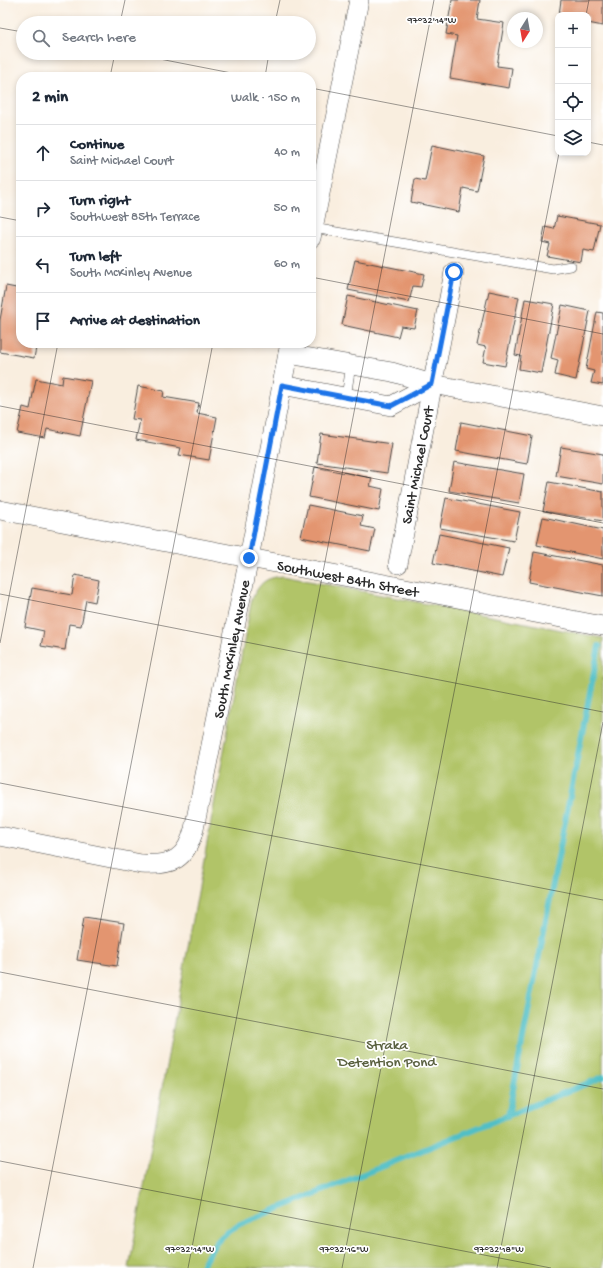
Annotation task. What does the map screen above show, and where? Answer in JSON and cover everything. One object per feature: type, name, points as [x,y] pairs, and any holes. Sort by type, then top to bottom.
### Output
[{"type":"street","points":[[316,213],[359,0]]},
{"type":"street","name":"Saint Michael Court","points":[[398,564],[454,272]]},
{"type":"street","points":[[289,348],[351,364],[392,372],[432,384],[603,416]]},
{"type":"street","name":"South McKinley Avenue","points":[[0,836],[141,864],[164,864],[173,862],[180,857],[192,840],[249,558],[289,348]]},
{"type":"street","points":[[282,385],[391,406],[432,384]]},
{"type":"street","name":"Southwest 84th Street","points":[[0,510],[603,626]]},
{"type":"lane","points":[[316,234],[553,269],[571,266]]},
{"type":"lane","points":[[346,397],[351,364]]},
{"type":"green space","name":"Straka Detention Pond","points":[[283,576],[603,638],[603,1268],[129,1268],[252,598],[264,582],[272,578]]},
{"type":"building","points":[[452,0],[480,0],[477,19],[504,23],[497,66],[512,68],[509,88],[450,78],[457,36],[446,34]]},
{"type":"building","points":[[561,0],[603,0],[603,26],[591,24],[591,12],[559,12]]},
{"type":"building","points":[[432,145],[484,156],[477,191],[463,188],[459,212],[411,202],[415,179],[425,181]]},
{"type":"building","points":[[557,216],[600,224],[594,252],[583,250],[581,262],[547,256],[550,244],[542,242],[545,227],[554,229]]},
{"type":"building","points":[[355,260],[424,274],[421,287],[413,286],[409,302],[348,290]]},
{"type":"building","points":[[6,286],[16,288],[16,348],[36,348],[34,358],[0,352],[0,320]]},
{"type":"building","points":[[489,291],[519,297],[505,366],[483,362],[486,347],[477,345]]},
{"type":"building","points":[[348,296],[418,311],[414,328],[401,326],[398,337],[342,325]]},
{"type":"building","points":[[525,299],[554,304],[541,373],[519,369],[521,356],[515,355]]},
{"type":"building","points":[[562,305],[590,311],[576,380],[555,375],[558,360],[551,358]]},
{"type":"building","points":[[597,312],[603,313],[603,385],[591,383],[594,371],[586,369]]},
{"type":"building","points":[[63,376],[91,381],[80,436],[47,429],[45,438],[17,433],[23,407],[30,409],[36,379],[62,384]]},
{"type":"building","points":[[138,386],[164,391],[163,397],[199,403],[197,413],[217,417],[209,460],[179,455],[181,448],[136,440],[140,420],[132,419]]},
{"type":"building","points":[[461,422],[532,436],[527,464],[456,451]]},
{"type":"building","points":[[321,434],[392,444],[387,473],[317,463]]},
{"type":"building","points":[[561,447],[603,454],[603,484],[556,476]]},
{"type":"building","points":[[454,462],[524,474],[519,503],[449,491]]},
{"type":"building","points":[[315,467],[372,478],[370,486],[383,489],[379,511],[309,497]]},
{"type":"building","points":[[549,482],[603,492],[603,521],[543,511]]},
{"type":"building","points":[[446,498],[520,512],[514,541],[440,528]]},
{"type":"building","points":[[308,505],[363,516],[361,526],[375,529],[370,551],[301,537]]},
{"type":"building","points":[[543,517],[603,530],[603,559],[537,545]]},
{"type":"building","points":[[439,534],[509,548],[502,577],[433,563]]},
{"type":"building","points":[[534,552],[603,565],[603,596],[529,582]]},
{"type":"building","points":[[75,575],[99,580],[95,602],[86,600],[81,626],[69,624],[65,650],[41,646],[44,631],[25,627],[32,588],[72,595]]},
{"type":"building","points":[[84,917],[124,923],[117,966],[77,960]]},
{"type":"waterway","points":[[508,1116],[599,646]]},
{"type":"waterway","points":[[201,1268],[221,1237],[240,1224],[603,1077]]},
{"type":"route","points":[[249,558],[282,385],[391,406],[432,384],[454,272]]}]
